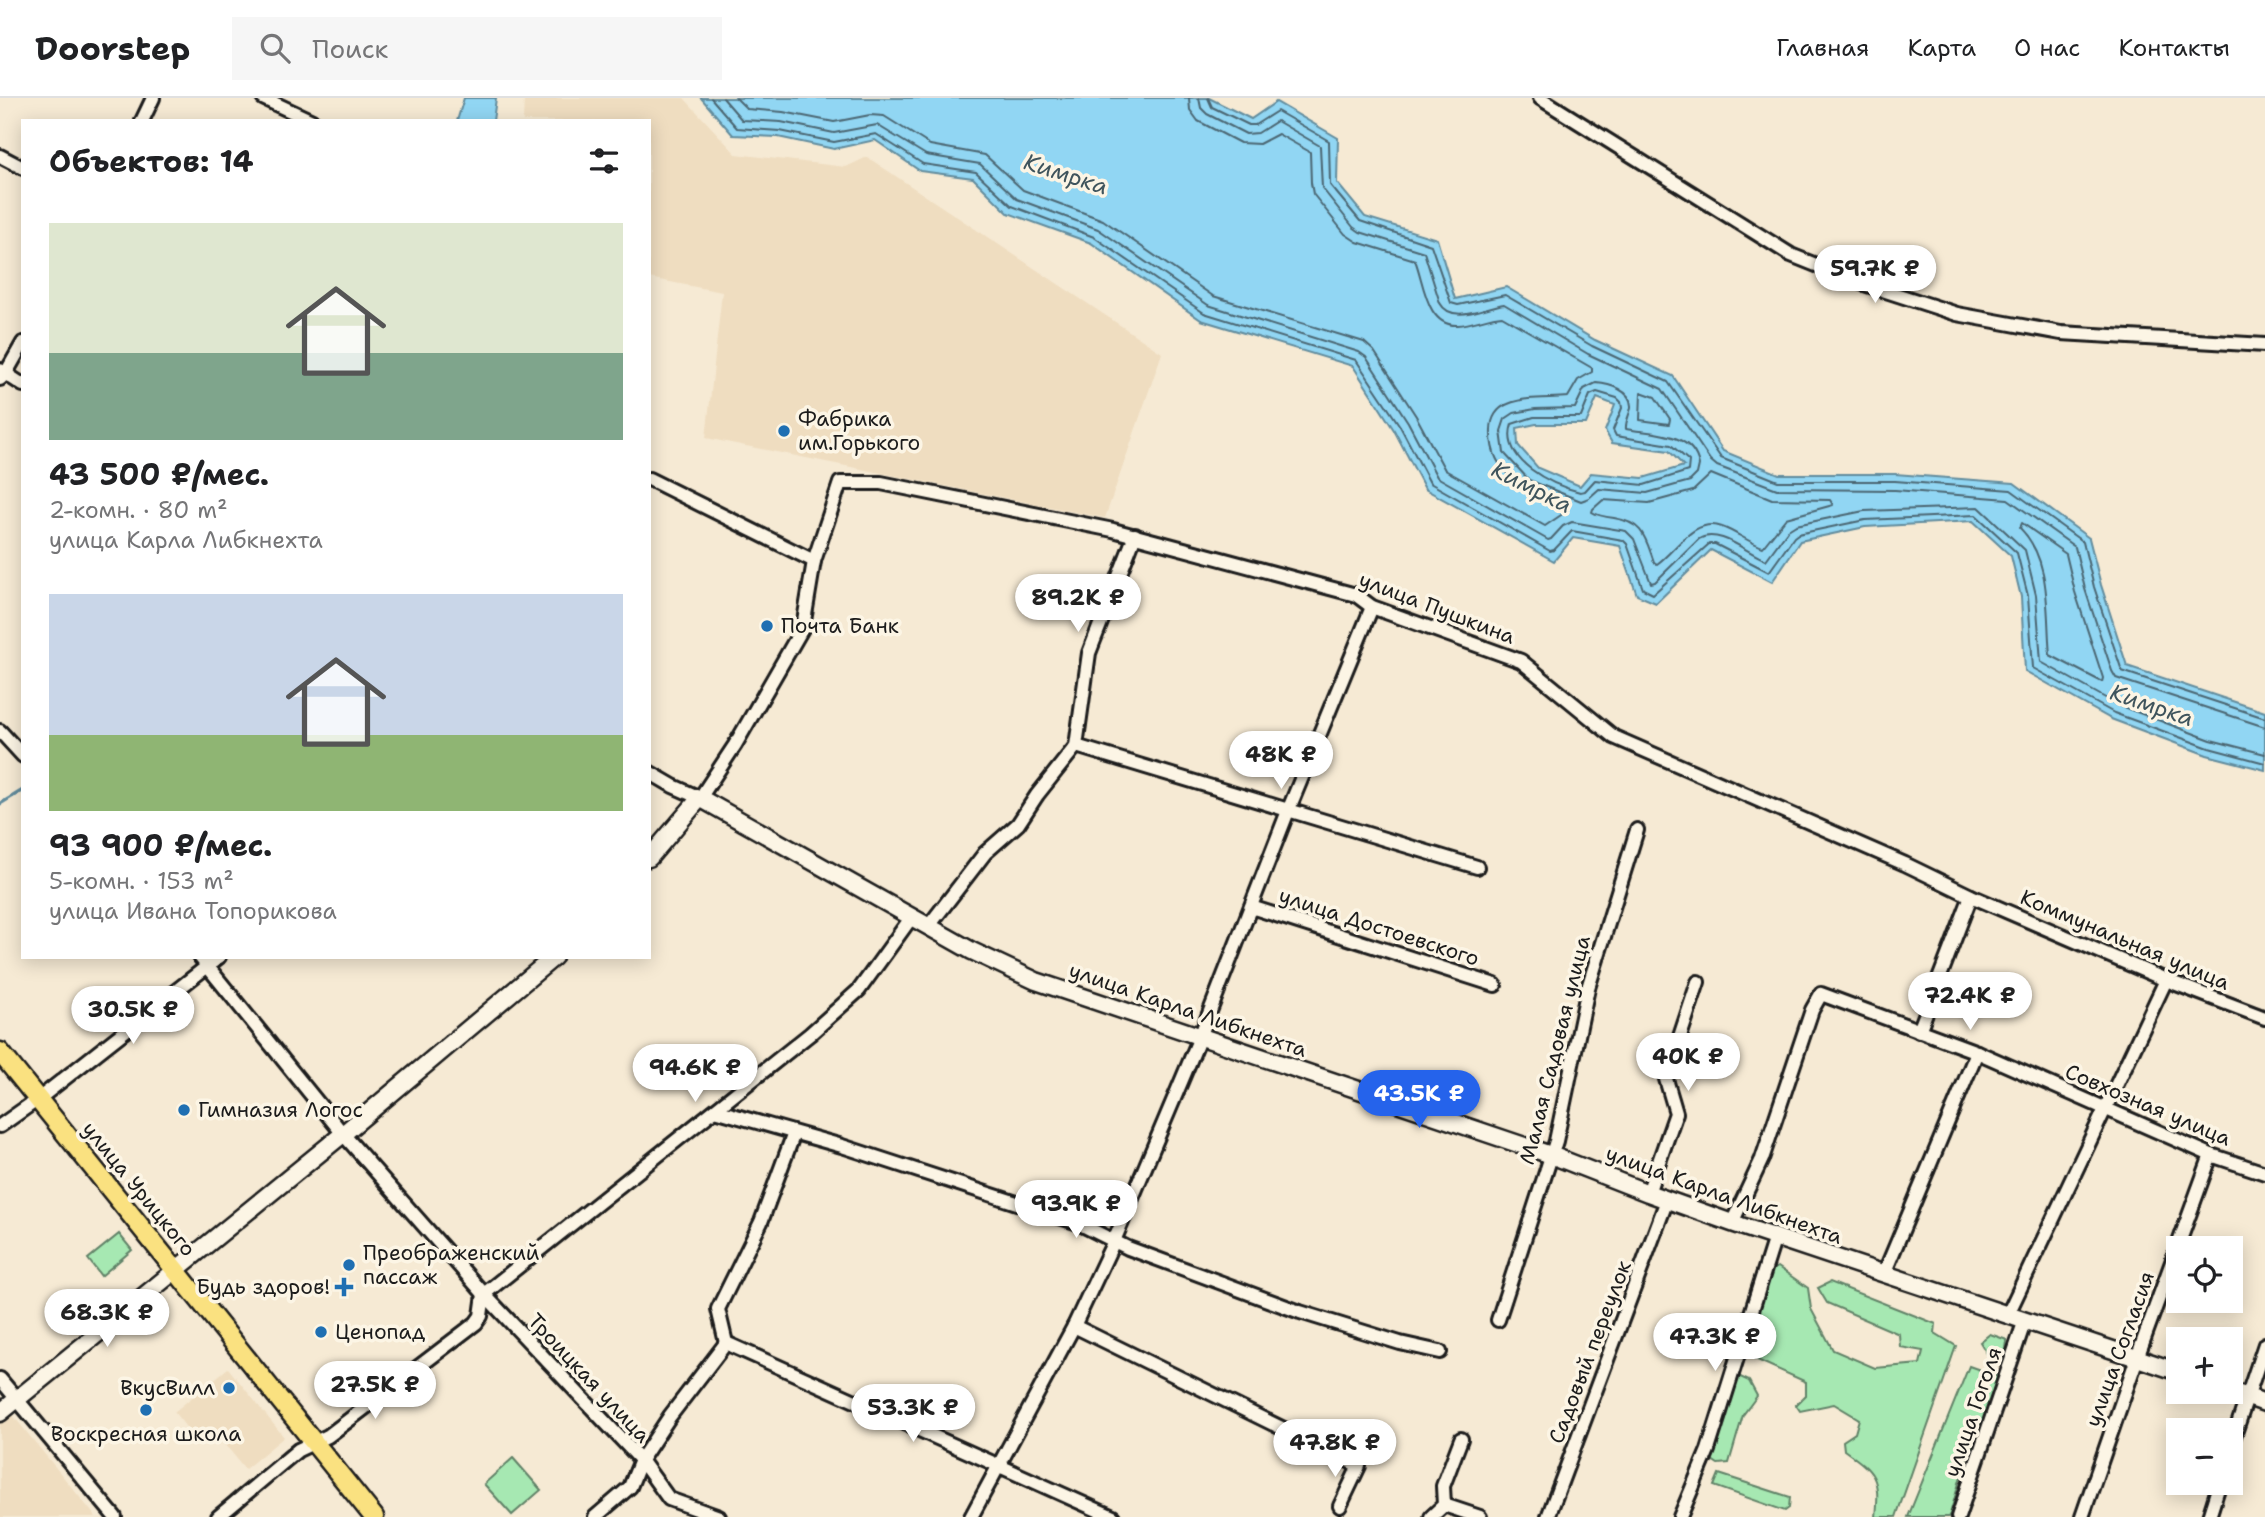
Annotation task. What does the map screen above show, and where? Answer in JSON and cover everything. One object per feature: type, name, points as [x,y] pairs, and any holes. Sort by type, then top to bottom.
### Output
[{"type":"main road","name":"улица Урицкого","points":[[0,1052],[374,1517]]},
{"type":"street","points":[[143,119],[153,98]]},
{"type":"street","points":[[263,98],[308,119]]},
{"type":"street","points":[[1540,98],[1791,255],[1861,283],[1957,314],[2061,333],[2265,345]]},
{"type":"street","points":[[0,156],[21,167]]},
{"type":"street","points":[[21,346],[2,374],[21,384]]},
{"type":"street","points":[[651,480],[814,561],[803,627],[735,745],[700,797],[651,856]]},
{"type":"street","name":"улица Пушкина","points":[[814,561],[840,483],[881,483],[1135,536],[1356,595],[1372,607],[1521,661],[1614,737],[1905,864],[1971,897]]},
{"type":"street","points":[[928,928],[985,853],[1018,824],[1076,746],[1089,653],[1135,536]]},
{"type":"street","points":[[971,1517],[1074,1326],[1114,1241],[1200,1037],[1288,811],[1372,607]]},
{"type":"street","points":[[0,731],[21,754]]},
{"type":"street","points":[[1076,746],[1477,867]]},
{"type":"street","name":"улица Карла Либкнехта","points":[[651,773],[700,797],[928,928],[1036,981],[1551,1155],[1732,1223],[2166,1368]]},
{"type":"street","name":"Малая Садовая улица","points":[[1498,1320],[1556,1141],[1588,988],[1637,830]]},
{"type":"street","points":[[1919,1031],[1971,897]]},
{"type":"street","name":"Коммунальная улица","points":[[1971,897],[2166,980],[2265,1018]]},
{"type":"street","name":"улица Достоевского","points":[[1251,907],[1495,985]]},
{"type":"street","points":[[218,1517],[298,1450],[328,1436],[476,1323],[481,1316],[484,1294],[810,1034],[859,990],[911,918]]},
{"type":"street","points":[[0,1413],[343,1134],[552,959]]},
{"type":"street","points":[[0,1126],[38,1099],[204,962]]},
{"type":"street","name":"Троицкая улица","points":[[204,962],[343,1134],[484,1294],[641,1460],[669,1499],[719,1517]]},
{"type":"street","points":[[2008,1314],[2166,980]]},
{"type":"street","points":[[1648,1193],[1676,1112],[1667,1079],[1698,982]]},
{"type":"street","name":"Совхозная улица","points":[[1732,1223],[1762,1159],[1812,1010],[1821,994],[1977,1052],[2211,1155],[2265,1173]]},
{"type":"street","points":[[1884,1274],[1977,1052]]},
{"type":"street","points":[[715,1110],[842,1146],[1078,1223],[1114,1241],[1300,1312],[1400,1343],[1440,1352]]},
{"type":"street","points":[[726,1343],[718,1309],[761,1222],[794,1133]]},
{"type":"street","name":"улица Согласия","points":[[2082,1517],[2211,1155]]},
{"type":"street","name":"Садовый переулок","points":[[1548,1517],[1667,1200]]},
{"type":"street","points":[[1681,1517],[1708,1450],[1775,1237]]},
{"type":"street","name":"улица Гоголя","points":[[1958,1517],[2025,1320]]},
{"type":"street","points":[[1074,1326],[1359,1466],[1340,1506]]},
{"type":"street","points":[[595,1517],[630,1487],[641,1460],[670,1416],[726,1343]]},
{"type":"street","points":[[726,1343],[1113,1517]]},
{"type":"street","points":[[2243,1386],[2265,1344]]},
{"type":"street","points":[[0,1379],[115,1517]]},
{"type":"street","points":[[2243,1395],[2265,1403]]},
{"type":"street","points":[[1444,1505],[1443,1486],[1461,1439]]},
{"type":"street","points":[[2208,1517],[2216,1495]]},
{"type":"street","points":[[1431,1517],[1444,1505]]},
{"type":"street","points":[[1444,1505],[1480,1517]]},
{"type":"shaded area","points":[[524,98],[684,98],[736,154],[846,167],[867,157],[1162,353],[1105,518],[706,438],[722,292],[651,278],[651,119],[523,119]]},
{"type":"shaded area","points":[[228,1368],[284,1437],[245,1469],[216,1433],[200,1445],[174,1412]]},
{"type":"shaded area","points":[[11,1413],[96,1517],[0,1517],[0,1422]]},
{"type":"green space","points":[[119,1234],[132,1250],[101,1276],[88,1259]]},
{"type":"green space","points":[[1778,1267],[1808,1288],[1811,1309],[1833,1350],[1875,1368],[1920,1364],[1923,1351],[1900,1347],[1899,1334],[1827,1303],[1818,1288],[1830,1282],[1936,1324],[1935,1333],[1956,1346],[1896,1517],[1876,1517],[1877,1493],[1874,1477],[1844,1450],[1843,1441],[1855,1433],[1859,1419],[1834,1404],[1800,1411],[1796,1405],[1806,1395],[1806,1382],[1755,1359],[1749,1339],[1768,1271]]},
{"type":"green space","points":[[1990,1334],[2007,1340],[2006,1350],[1989,1357],[1980,1342]]},
{"type":"green space","points":[[1969,1366],[1997,1376],[1998,1389],[1966,1459],[1950,1514],[1948,1517],[1908,1517]]},
{"type":"green space","points":[[1736,1375],[1749,1381],[1757,1396],[1743,1415],[1729,1463],[1718,1464],[1709,1458]]},
{"type":"green space","points":[[513,1458],[541,1490],[512,1515],[484,1484]]},
{"type":"green space","points":[[1719,1474],[1790,1497],[1789,1508],[1785,1511],[1714,1486]]},
{"type":"water","points":[[464,98],[496,98],[493,119],[458,119]]},
{"type":"water","name":"Кимрка","points":[[701,98],[1209,98],[1251,119],[1276,102],[1338,138],[1337,183],[1365,217],[1437,239],[1455,299],[1506,287],[1595,340],[1673,376],[1723,451],[1779,474],[1895,474],[2014,483],[2089,538],[2127,666],[2265,712],[2265,770],[2207,755],[2111,719],[2025,671],[2021,597],[2011,556],[1973,521],[1865,527],[1800,541],[1772,582],[1711,550],[1656,603],[1637,595],[1620,546],[1573,538],[1554,561],[1425,489],[1394,430],[1353,366],[1201,320],[1091,243],[1008,213],[973,178],[920,171],[875,140],[834,149],[778,137],[733,135]],"holes":[[[1597,398],[1615,405],[1605,431],[1612,443],[1669,451],[1684,466],[1643,478],[1591,473],[1580,486],[1538,468],[1518,445],[1517,428],[1536,424],[1586,424]]]},
{"type":"waterway","points":[[0,804],[21,791]]},
{"type":"place","name":"Фабрика им.Горького","points":[[784,431]]},
{"type":"place","name":"Почта Банк","points":[[767,626]]},
{"type":"place","name":"Гимназия Логос","points":[[184,1110]]},
{"type":"place","name":"Преображенский пассаж","points":[[349,1265]]},
{"type":"place","name":"Будь здоров!","points":[[344,1287]]},
{"type":"place","name":"Ценопад","points":[[321,1332]]},
{"type":"place","name":"ВкусВилл","points":[[229,1388]]},
{"type":"place","name":"Воскресная школа","points":[[146,1410]]}]
